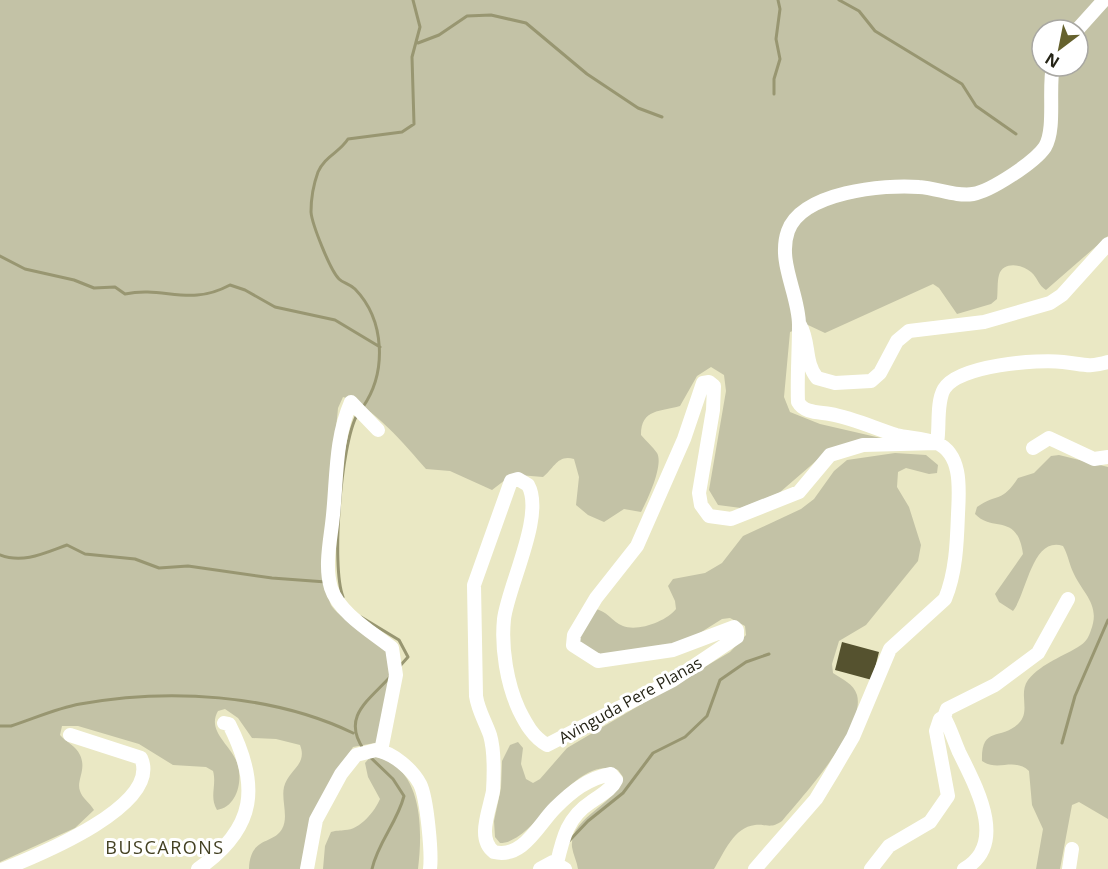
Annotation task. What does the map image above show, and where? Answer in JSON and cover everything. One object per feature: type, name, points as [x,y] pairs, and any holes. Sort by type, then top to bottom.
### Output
[{"type":"street","points":[[1088,18],[1104,0]]},
{"type":"street","points":[[755,869],[816,799],[853,737],[890,649],[945,599],[954,558],[959,486],[953,462],[937,444],[801,408],[798,402],[797,363],[799,324],[786,262],[786,245],[792,223],[800,214],[828,198],[876,188],[917,186],[963,194],[983,191],[991,187],[1036,157],[1046,145],[1052,78]]},
{"type":"street","points":[[799,324],[807,338],[808,363],[817,378],[835,383],[871,381],[880,373],[897,341],[909,331],[984,322],[1050,303],[1062,295],[1108,244]]},
{"type":"street","points":[[937,444],[943,390],[954,379],[1002,365],[1062,362],[1089,368],[1108,362]]},
{"type":"street","name":"Avinguda Pere Planas","points":[[561,866],[563,836],[570,821],[589,803],[610,789],[616,780],[611,774],[582,784],[554,809],[528,839],[510,853],[494,852],[487,845],[486,825],[492,791],[493,763],[490,735],[479,713],[476,696],[474,585],[511,481],[519,479],[528,485],[531,501],[530,527],[504,620],[509,684],[530,729],[538,740],[547,745],[673,680],[737,637],[737,630],[734,627],[673,650],[598,661],[573,645],[574,635],[596,598],[637,546],[684,439],[703,383],[709,382],[714,386],[713,410],[699,493],[701,505],[709,516],[731,519],[799,492],[830,455],[863,445],[937,444]]},
{"type":"street","points":[[378,430],[351,402],[343,422],[336,461],[328,560],[331,587],[341,606],[392,648],[396,675],[381,751]]},
{"type":"street","points":[[1033,448],[1049,438],[1094,459],[1108,457]]},
{"type":"street","points":[[871,869],[889,846],[930,822],[948,796],[936,731],[947,709],[995,685],[1038,653],[1068,599]]},
{"type":"street","points":[[944,717],[975,783],[985,815],[986,838],[982,855],[964,869]]},
{"type":"street","points":[[198,869],[231,839],[245,818],[247,796],[244,757],[229,724],[224,723]]},
{"type":"street","points":[[4,869],[97,826],[112,815],[142,776],[144,765],[141,758],[70,735]]},
{"type":"street","points":[[307,869],[316,820],[341,774],[356,755],[369,750],[381,751],[400,762],[411,772],[423,792],[431,856],[430,869]]},
{"type":"street","points":[[1069,869],[1072,849]]},
{"type":"street","points":[[540,869],[549,863],[561,866]]},
{"type":"green space","points":[[0,0],[1108,0],[1108,236],[1046,290],[1027,269],[1013,265],[1001,271],[997,299],[991,304],[957,314],[939,288],[933,284],[825,333],[808,325],[790,332],[784,397],[790,412],[820,424],[885,439],[823,455],[779,493],[741,508],[718,505],[709,490],[726,391],[724,375],[711,367],[697,376],[680,406],[653,413],[644,420],[641,435],[657,453],[659,459],[654,483],[641,512],[624,509],[604,522],[588,515],[576,505],[579,477],[574,459],[560,460],[543,477],[519,475],[505,480],[492,490],[450,471],[426,469],[377,417],[354,401],[343,397],[338,408],[331,479],[327,541],[328,591],[334,609],[388,651],[393,673],[380,742],[353,747],[332,781],[300,869],[249,869],[253,851],[282,829],[285,814],[284,787],[300,763],[302,752],[300,745],[276,739],[252,738],[238,718],[225,709],[218,711],[215,724],[236,760],[239,783],[230,803],[217,810],[213,796],[213,771],[206,767],[173,765],[139,744],[78,726],[62,726],[60,735],[76,749],[82,760],[79,787],[82,796],[94,810],[75,828],[0,862]]},
{"type":"green space","points":[[895,453],[926,455],[938,465],[937,473],[929,474],[906,468],[898,472],[897,487],[909,507],[921,545],[918,561],[866,625],[839,641],[832,664],[833,673],[847,682],[857,695],[857,709],[852,725],[817,779],[782,821],[772,826],[755,825],[741,830],[730,842],[714,869],[578,869],[572,847],[573,837],[585,819],[612,796],[623,777],[618,770],[601,769],[585,775],[570,786],[514,839],[500,843],[495,837],[494,821],[501,788],[502,761],[510,745],[518,742],[523,748],[521,764],[526,779],[533,783],[540,779],[567,748],[730,652],[746,635],[745,626],[730,618],[722,619],[695,636],[663,647],[597,656],[582,646],[579,639],[594,609],[602,611],[623,626],[636,628],[666,618],[676,609],[668,586],[673,579],[705,573],[722,563],[743,536],[801,509],[814,499],[834,471],[847,460]]},
{"type":"green space","points":[[1059,455],[1108,467],[1108,819],[1079,802],[1072,805],[1060,869],[1036,869],[1043,829],[1032,805],[1029,771],[1018,765],[988,764],[982,761],[983,750],[985,742],[993,735],[1019,723],[1024,713],[1024,691],[1028,680],[1047,664],[1085,642],[1091,630],[1094,613],[1089,599],[1073,572],[1063,546],[1053,545],[1044,549],[1037,557],[1013,611],[999,602],[995,594],[1023,554],[1020,541],[1010,528],[989,522],[975,514],[977,507],[1008,491],[1018,478],[1034,473],[1051,456]]},
{"type":"green space","points":[[371,756],[388,761],[401,771],[410,784],[419,817],[418,869],[323,869],[325,846],[331,832],[356,827],[371,814],[380,799],[368,777],[365,763]]},
{"type":"building","points":[[842,642],[879,652],[872,680],[835,670]]},
{"type":"waterway","points":[[363,407],[371,393],[379,362],[377,331],[365,302],[355,289],[339,279],[331,266],[312,218],[312,197],[321,167],[348,139],[402,132],[414,124],[412,57],[420,27],[413,0]]},
{"type":"waterway","points":[[774,94],[774,79],[780,59],[776,39],[780,9],[778,0]]},
{"type":"waterway","points":[[839,0],[859,11],[875,31],[962,84],[976,106],[1016,134]]},
{"type":"waterway","points":[[418,43],[439,35],[467,16],[491,15],[526,23],[587,74],[638,108],[662,117]]},
{"type":"waterway","points":[[0,256],[25,269],[74,280],[94,288],[115,287],[125,294],[153,292],[202,295],[230,285],[245,290],[275,307],[335,320],[380,347]]},
{"type":"waterway","points":[[343,597],[338,560],[342,477],[351,430],[357,415]]},
{"type":"waterway","points":[[0,555],[26,558],[67,545],[85,554],[135,559],[159,568],[188,566],[272,578],[326,582]]},
{"type":"waterway","points":[[361,617],[399,640],[408,657],[399,667]]},
{"type":"waterway","points":[[1062,743],[1075,696],[1108,620]]},
{"type":"waterway","points":[[569,841],[588,821],[623,793],[653,753],[685,737],[707,716],[720,680],[746,662],[769,654]]},
{"type":"waterway","points":[[364,750],[355,728],[356,719],[366,702],[390,677]]},
{"type":"waterway","points":[[0,726],[11,726],[80,704],[148,696],[184,696],[254,702],[322,720],[353,733]]},
{"type":"waterway","points":[[368,755],[393,779],[404,796],[372,869]]},
{"type":"district","name":"BUSCARONS","points":[[165,847]]}]
